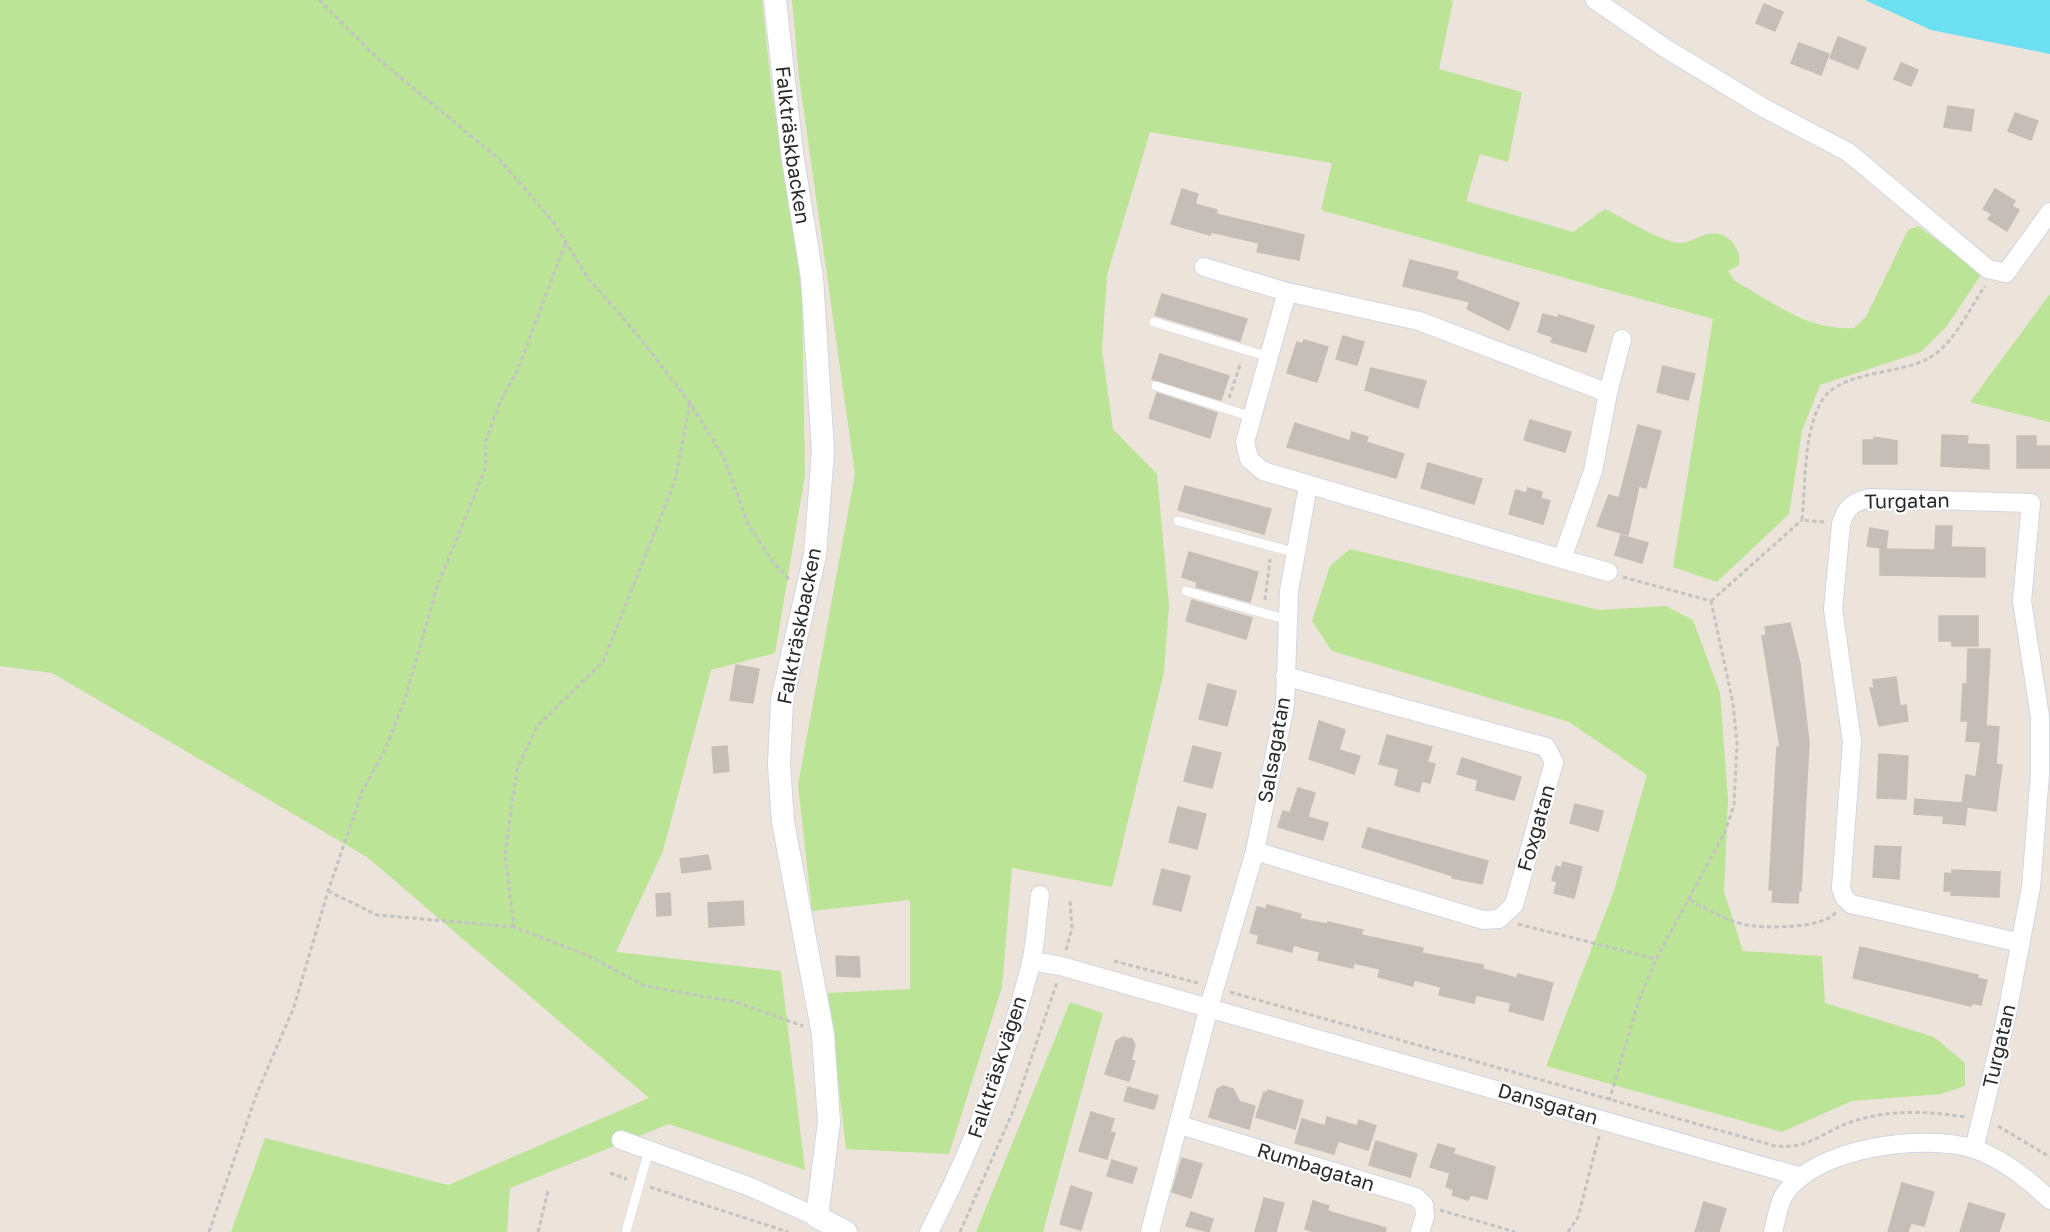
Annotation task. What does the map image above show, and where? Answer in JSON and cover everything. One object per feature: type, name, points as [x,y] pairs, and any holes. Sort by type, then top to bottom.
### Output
[{"type":"street","name":"Falkträskbacken","points":[[775,0],[792,153],[812,278],[823,451],[814,555],[782,700],[779,765],[783,822],[823,1034],[829,1122],[817,1217]]},
{"type":"street","points":[[1595,0],[1665,48],[1764,108],[1848,152],[1988,268],[2006,273],[2050,212]]},
{"type":"street","points":[[1204,267],[1287,291],[1419,321],[1608,393]]},
{"type":"street","points":[[1287,291],[1245,442],[1249,459],[1263,471],[1308,486],[1608,572]]},
{"type":"street","points":[[1562,559],[1593,471],[1608,393],[1622,339]]},
{"type":"street","name":"Salsagatan","points":[[1209,1007],[1255,851],[1285,705],[1289,591],[1308,486]]},
{"type":"street","name":"Turgatan","points":[[1844,897],[1841,888],[1852,742],[1833,609],[1844,513],[1853,502],[1870,498],[2031,503],[2022,601],[2040,717],[2040,774],[2031,887],[2007,1014],[1974,1149]]},
{"type":"street","name":"Foxgatan","points":[[1285,676],[1546,747],[1554,762],[1514,905],[1499,919]]},
{"type":"street","points":[[1255,851],[1483,920],[1499,919]]},
{"type":"street","name":"Falkträskvägen","points":[[929,1232],[956,1180],[990,1100],[1031,961],[1040,895]]},
{"type":"street","points":[[1844,897],[1851,904],[2021,943]]},
{"type":"street","name":"Dansgatan","points":[[1031,961],[1064,957],[1209,1007],[1801,1177]]},
{"type":"street","points":[[1150,1232],[1180,1125],[1209,1007]]},
{"type":"street","name":"Rumbagatan","points":[[1180,1125],[1416,1197],[1424,1205]]},
{"type":"street","points":[[621,1140],[748,1186],[846,1232]]},
{"type":"street","points":[[1773,1232],[1783,1197],[1801,1177],[1833,1160],[1869,1147],[1912,1142],[1974,1149],[2019,1173],[2050,1200]]},
{"type":"street","points":[[1420,1232],[1425,1216],[1424,1205]]},
{"type":"lane","points":[[1154,322],[1269,357]]},
{"type":"lane","points":[[1156,386],[1252,417]]},
{"type":"lane","points":[[1178,521],[1297,553]]},
{"type":"lane","points":[[1186,591],[1288,620]]},
{"type":"lane","points":[[626,1232],[649,1150]]},
{"type":"path","points":[[319,0],[376,57],[500,160],[554,223],[588,278],[636,333],[690,403],[724,458],[748,524],[772,561],[806,597]]},
{"type":"path","points":[[209,1232],[257,1093],[294,1007],[328,891],[362,792],[385,750],[401,709],[437,587],[486,467],[485,443],[500,402],[518,369],[566,242]]},
{"type":"path","points":[[1711,601],[1802,519],[1811,439],[1815,418],[1822,400],[1839,384],[1928,359],[1945,346],[1995,270]]},
{"type":"path","points":[[1226,409],[1245,350]]},
{"type":"path","points":[[514,927],[505,855],[517,769],[537,726],[603,662],[675,481],[690,403]]},
{"type":"path","points":[[1802,519],[1841,524]]},
{"type":"path","points":[[1263,613],[1273,546]]},
{"type":"path","points":[[1608,572],[1711,601]]},
{"type":"path","points":[[1568,1232],[1578,1217],[1609,1099],[1639,1000],[1656,959],[1725,832],[1734,805],[1737,744],[1733,703],[1711,601]]},
{"type":"path","points":[[328,891],[377,915],[514,927],[587,956],[645,986],[736,1002],[823,1034]]},
{"type":"path","points":[[1690,900],[1720,916],[1745,925],[1813,925],[1827,921],[1834,915],[1844,897]]},
{"type":"path","points":[[960,1232],[1014,1109],[1048,1014],[1072,928],[1070,901]]},
{"type":"path","points":[[1499,919],[1656,959]]},
{"type":"path","points":[[1064,957],[1078,951]]},
{"type":"path","points":[[1112,960],[1775,1146],[1795,1148],[1847,1124],[1885,1113],[1927,1112],[1982,1118],[2050,1156]]},
{"type":"path","points":[[610,1173],[788,1232]]},
{"type":"path","points":[[538,1232],[548,1191]]},
{"type":"path","points":[[1424,1205],[1515,1232]]},
{"type":"path","points":[[770,1232],[777,1228]]},
{"type":"green space","points":[[0,0],[762,0],[771,85],[802,290],[805,475],[775,653],[711,670],[663,851],[616,952],[781,971],[805,1170],[669,1124],[510,1188],[507,1232],[231,1232],[265,1138],[448,1185],[649,1098],[367,857],[52,673],[0,666]]},
{"type":"green space","points":[[792,0],[1450,0],[1453,1],[1439,69],[1522,92],[1508,162],[1480,154],[1466,201],[1573,232],[1605,209],[1673,242],[1688,242],[1716,233],[1722,235],[1732,242],[1738,252],[1739,265],[1728,271],[1735,281],[1792,314],[1821,325],[1837,328],[1854,328],[1866,317],[1908,230],[1918,226],[1982,273],[1947,326],[1921,352],[1820,385],[1802,431],[1789,514],[1717,582],[1673,567],[1713,319],[1321,210],[1332,163],[1150,132],[1107,275],[1102,350],[1113,429],[1157,474],[1169,605],[1164,672],[1112,887],[1012,868],[1002,987],[949,1154],[846,1149],[828,993],[910,989],[910,900],[812,911],[798,785],[855,474],[799,77]]},
{"type":"green space","points":[[2050,294],[2050,422],[1970,402]]},
{"type":"green space","points":[[1350,549],[1599,610],[1666,606],[1693,620],[1720,693],[1728,800],[1724,892],[1743,951],[1822,956],[1825,1003],[1934,1037],[1965,1063],[1965,1086],[1941,1094],[1852,1101],[1782,1132],[1546,1066],[1614,891],[1647,775],[1569,722],[1332,651],[1312,621],[1330,566]]},
{"type":"green space","points":[[1070,1002],[1103,1013],[1043,1232],[976,1232]]},
{"type":"water","points":[[1865,0],[2050,0],[2050,54],[1931,30]]},
{"type":"building","points":[[1764,4],[1783,12],[1775,31],[1756,23]]},
{"type":"building","points":[[1838,37],[1866,48],[1858,69],[1830,58]]},
{"type":"building","points":[[1799,43],[1829,54],[1821,75],[1791,63]]},
{"type":"building","points":[[1901,63],[1918,70],[1911,86],[1894,79]]},
{"type":"building","points":[[1948,106],[1974,110],[1971,131],[1944,127]]},
{"type":"building","points":[[2015,113],[2038,121],[2031,140],[2008,131]]},
{"type":"building","points":[[1182,189],[1198,194],[1195,204],[1217,210],[1216,214],[1304,235],[1299,260],[1257,252],[1259,243],[1211,232],[1210,235],[1171,224]]},
{"type":"building","points":[[1995,189],[2015,201],[2012,206],[2019,210],[2007,231],[1988,219],[1992,214],[1983,209]]},
{"type":"building","points":[[1410,260],[1458,272],[1456,279],[1519,303],[1509,330],[1467,309],[1470,302],[1403,286]]},
{"type":"building","points":[[1162,294],[1247,319],[1240,341],[1155,315]]},
{"type":"building","points":[[1543,314],[1558,318],[1559,315],[1594,326],[1586,352],[1551,342],[1553,337],[1538,332]]},
{"type":"building","points":[[1343,336],[1364,342],[1357,365],[1336,359]]},
{"type":"building","points":[[1304,340],[1328,347],[1317,382],[1287,373],[1297,342],[1302,344]]},
{"type":"building","points":[[1160,354],[1229,376],[1221,400],[1152,379]]},
{"type":"building","points":[[1663,366],[1695,374],[1688,400],[1657,392]]},
{"type":"building","points":[[1371,368],[1426,381],[1418,408],[1365,390]]},
{"type":"building","points":[[1157,393],[1217,413],[1210,438],[1149,418]]},
{"type":"building","points":[[1530,420],[1571,432],[1565,452],[1524,440]]},
{"type":"building","points":[[1295,423],[1350,441],[1352,432],[1368,437],[1366,442],[1404,454],[1396,478],[1287,447]]},
{"type":"building","points":[[1638,425],[1661,431],[1646,488],[1639,486],[1628,535],[1597,526],[1609,495],[1619,498]]},
{"type":"building","points":[[1942,435],[1968,436],[1967,444],[1989,445],[1989,469],[1941,466]]},
{"type":"building","points":[[2017,436],[2036,436],[2036,446],[2050,446],[2050,468],[2017,468]]},
{"type":"building","points":[[1874,437],[1897,441],[1897,464],[1863,464],[1863,440],[1874,440]]},
{"type":"building","points":[[1428,463],[1482,479],[1474,504],[1421,488]]},
{"type":"building","points":[[1185,486],[1271,509],[1264,534],[1178,510]]},
{"type":"building","points":[[1528,488],[1542,492],[1541,498],[1550,501],[1543,524],[1509,514],[1516,490],[1526,493]]},
{"type":"building","points":[[1936,526],[1952,526],[1951,547],[1985,548],[1985,577],[1880,575],[1880,549],[1935,550]]},
{"type":"building","points":[[1870,528],[1888,531],[1886,549],[1867,546]]},
{"type":"building","points":[[1621,535],[1648,543],[1642,563],[1615,555]]},
{"type":"building","points":[[1189,552],[1258,572],[1250,602],[1196,587],[1197,582],[1182,577]]},
{"type":"building","points":[[1192,600],[1252,618],[1246,639],[1186,621]]},
{"type":"building","points":[[1939,616],[1978,616],[1978,646],[1952,646],[1952,641],[1939,641]]},
{"type":"building","points":[[1790,623],[1800,664],[1809,743],[1801,891],[1799,891],[1798,903],[1772,902],[1773,890],[1769,890],[1777,747],[1780,747],[1762,636],[1766,635],[1765,627]]},
{"type":"building","points":[[1968,649],[1990,649],[1986,726],[1999,727],[1996,764],[2002,765],[1996,811],[1967,807],[1965,825],[1943,823],[1944,816],[1914,814],[1915,799],[1962,803],[1966,775],[1976,777],[1981,742],[1966,741],[1968,721],[1961,721],[1963,684],[1967,684]]},
{"type":"building","points":[[736,665],[759,669],[753,703],[730,700]]},
{"type":"building","points":[[1896,677],[1900,706],[1906,705],[1908,721],[1879,726],[1870,688],[1874,688],[1873,680]]},
{"type":"building","points":[[1208,684],[1236,691],[1227,726],[1199,719]]},
{"type":"building","points":[[1319,721],[1345,730],[1339,750],[1360,756],[1354,774],[1309,759]]},
{"type":"building","points":[[1387,735],[1432,747],[1427,762],[1435,764],[1430,783],[1422,781],[1419,792],[1395,785],[1399,769],[1379,764]]},
{"type":"building","points":[[727,746],[729,771],[714,773],[712,747]]},
{"type":"building","points":[[1193,746],[1221,753],[1212,788],[1184,781]]},
{"type":"building","points":[[1879,754],[1908,756],[1906,799],[1877,798]]},
{"type":"building","points":[[1462,758],[1521,777],[1514,800],[1476,790],[1478,780],[1457,774]]},
{"type":"building","points":[[1298,788],[1315,793],[1308,817],[1328,823],[1323,840],[1278,827],[1283,811],[1290,813]]},
{"type":"building","points":[[1575,804],[1603,811],[1598,831],[1570,823]]},
{"type":"building","points":[[1178,807],[1206,814],[1197,849],[1169,842]]},
{"type":"building","points":[[1368,828],[1488,861],[1482,884],[1452,878],[1453,876],[1362,847]]},
{"type":"building","points":[[1875,846],[1901,847],[1899,879],[1873,877]]},
{"type":"building","points":[[708,855],[711,869],[682,873],[680,859]]},
{"type":"building","points":[[1563,862],[1582,867],[1574,898],[1554,893],[1557,882],[1552,880],[1556,866],[1561,868]]},
{"type":"building","points":[[1162,869],[1190,876],[1181,911],[1153,904]]},
{"type":"building","points":[[1952,870],[2000,872],[1999,897],[1951,895],[1952,891],[1944,891],[1945,873],[1952,874]]},
{"type":"building","points":[[670,893],[671,915],[657,916],[656,894]]},
{"type":"building","points":[[743,901],[744,925],[709,927],[708,903]]},
{"type":"building","points":[[1267,905],[1301,914],[1300,919],[1327,924],[1328,922],[1363,930],[1361,935],[1423,948],[1422,953],[1483,965],[1483,969],[1517,978],[1518,974],[1553,983],[1543,1020],[1509,1011],[1511,1003],[1476,995],[1474,1003],[1439,995],[1441,987],[1414,980],[1413,986],[1378,977],[1380,969],[1354,963],[1353,968],[1318,960],[1320,952],[1293,945],[1292,952],[1257,943],[1259,935],[1250,933],[1257,907],[1266,909]]},
{"type":"building","points":[[1860,947],[1978,975],[1977,978],[1987,980],[1981,1005],[1972,1003],[1971,1006],[1853,978]]},
{"type":"building","points":[[836,956],[859,957],[860,977],[837,976]]},
{"type":"building","points":[[1123,1037],[1132,1039],[1135,1045],[1131,1060],[1135,1061],[1129,1081],[1105,1074],[1116,1041]]},
{"type":"building","points":[[1223,1086],[1233,1089],[1240,1102],[1255,1106],[1249,1129],[1209,1117],[1217,1089]]},
{"type":"building","points":[[1128,1087],[1158,1096],[1154,1109],[1124,1101]]},
{"type":"building","points":[[1268,1090],[1303,1101],[1295,1129],[1256,1117],[1264,1092],[1267,1093]]},
{"type":"building","points":[[1091,1112],[1114,1119],[1110,1132],[1115,1133],[1107,1159],[1079,1151]]},
{"type":"building","points":[[1327,1117],[1357,1126],[1359,1120],[1376,1126],[1368,1150],[1338,1141],[1334,1154],[1295,1143],[1302,1119],[1325,1126]]},
{"type":"building","points":[[1376,1141],[1417,1154],[1410,1177],[1369,1165]]},
{"type":"building","points":[[1438,1144],[1455,1149],[1453,1154],[1495,1167],[1487,1199],[1471,1195],[1468,1200],[1452,1195],[1454,1190],[1446,1187],[1450,1173],[1430,1167]]},
{"type":"building","points":[[1182,1158],[1202,1164],[1191,1198],[1172,1192]]},
{"type":"building","points":[[1112,1160],[1137,1168],[1132,1183],[1107,1176]]},
{"type":"building","points":[[1902,1183],[1934,1192],[1924,1226],[1911,1223],[1908,1232],[1888,1232]]},
{"type":"building","points":[[1071,1186],[1092,1193],[1081,1230],[1060,1224]]},
{"type":"building","points":[[1264,1198],[1284,1203],[1276,1232],[1255,1232]]},
{"type":"building","points":[[1313,1201],[1329,1206],[1327,1211],[1386,1228],[1385,1232],[1314,1232],[1305,1229]]},
{"type":"building","points":[[1704,1202],[1726,1209],[1719,1232],[1695,1232]]},
{"type":"building","points":[[1969,1203],[2005,1214],[1999,1232],[1960,1232]]},
{"type":"building","points":[[1191,1212],[1213,1219],[1209,1232],[1186,1226]]}]
